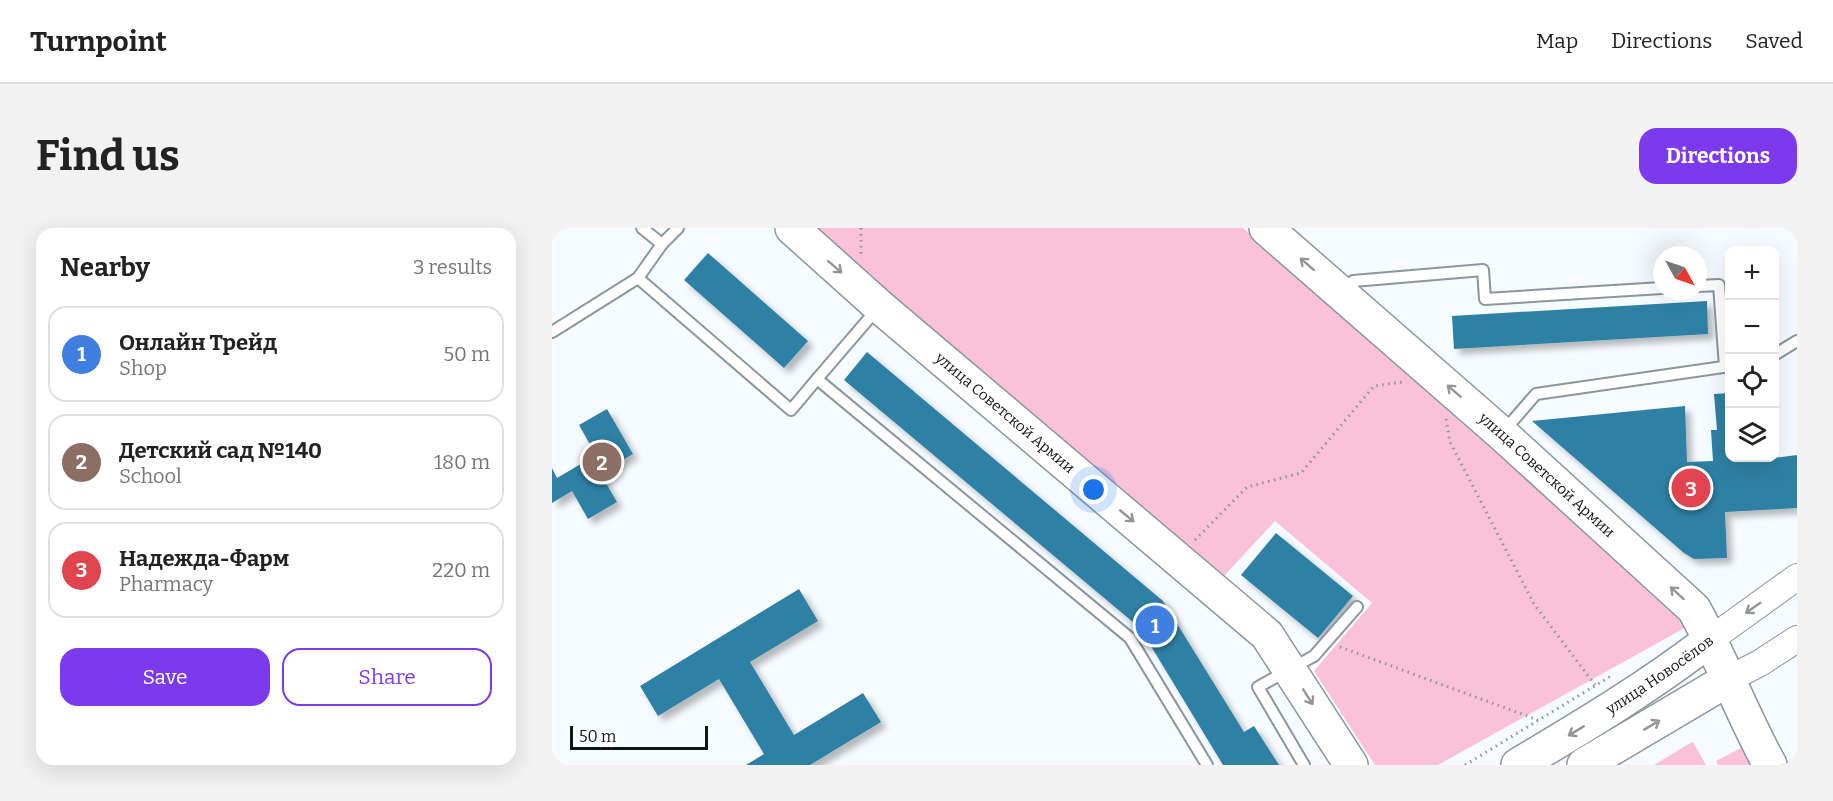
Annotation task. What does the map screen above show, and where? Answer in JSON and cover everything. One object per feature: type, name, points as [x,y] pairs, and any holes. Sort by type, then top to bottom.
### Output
[{"type":"main road","name":"улица Советской Армии","points":[[792,228],[879,306],[1267,635],[1351,765]]},
{"type":"main road","name":"улица Советской Армии","points":[[1266,228],[1438,377],[1694,609],[1711,639],[1750,728],[1770,765]]},
{"type":"main road","name":"улица Новосёлов","points":[[1518,765],[1667,673],[1711,639]]},
{"type":"main road","points":[[1584,765],[1729,679]]},
{"type":"street","name":"улица Новосёлов","points":[[1711,639],[1797,577]]},
{"type":"street","points":[[1729,679],[1760,663],[1797,639]]},
{"type":"lane","points":[[642,228],[662,244]]},
{"type":"lane","points":[[552,332],[638,278],[662,244],[678,228]]},
{"type":"lane","points":[[1341,294],[1353,281],[1483,270],[1485,299],[1653,289]]},
{"type":"lane","points":[[638,278],[790,410],[879,306]]},
{"type":"lane","points":[[1707,286],[1719,285],[1726,354]]},
{"type":"lane","points":[[1776,354],[1797,341]]},
{"type":"lane","points":[[1502,434],[1536,394],[1725,367]]},
{"type":"lane","points":[[817,379],[1130,638],[1207,765]]},
{"type":"lane","points":[[1304,765],[1258,687],[1314,656],[1357,607]]},
{"type":"path","points":[[1177,558],[1246,487],[1301,473],[1374,386],[1438,377],[1450,442],[1534,604],[1595,686]]},
{"type":"path","points":[[1327,642],[1538,720]]},
{"type":"path","points":[[1465,765],[1614,674]]},
{"type":"shaded area","points":[[810,228],[1243,228],[1685,613],[1690,625],[1438,765],[1375,765],[1314,671],[1372,603],[1275,521],[1224,576]]},
{"type":"shaded area","points":[[1692,742],[1706,765],[1654,765]]},
{"type":"shaded area","points":[[1741,748],[1750,765],[1718,765],[1716,761]]},
{"type":"building","points":[[708,253],[808,341],[784,368],[684,280]]},
{"type":"building","points":[[1707,301],[1708,334],[1454,349],[1452,316]]},
{"type":"building","points":[[867,352],[1163,601],[1244,732],[1254,726],[1279,765],[1223,765],[1140,628],[844,380]]},
{"type":"building","points":[[1725,393],[1725,462],[1779,462],[1779,457],[1797,455],[1797,508],[1725,512],[1727,558],[1694,559],[1684,553],[1532,421],[1685,406],[1687,462],[1713,461],[1711,430],[1717,430],[1714,394]]},
{"type":"building","points":[[607,409],[633,454],[600,473],[617,502],[588,519],[572,491],[552,503],[552,468],[557,478],[596,455],[579,425]]},
{"type":"building","points":[[1276,533],[1353,596],[1318,638],[1241,575]]},
{"type":"building","points":[[799,589],[818,621],[750,662],[794,735],[863,693],[881,722],[810,765],[746,765],[764,754],[719,679],[658,716],[640,686]]},
{"type":"place","name":"Детский сад №140","points":[[602,462]]},
{"type":"place","name":"Надежда-Фарм","points":[[1691,488]]},
{"type":"place","name":"Онлайн Трейд","points":[[1155,625]]}]
